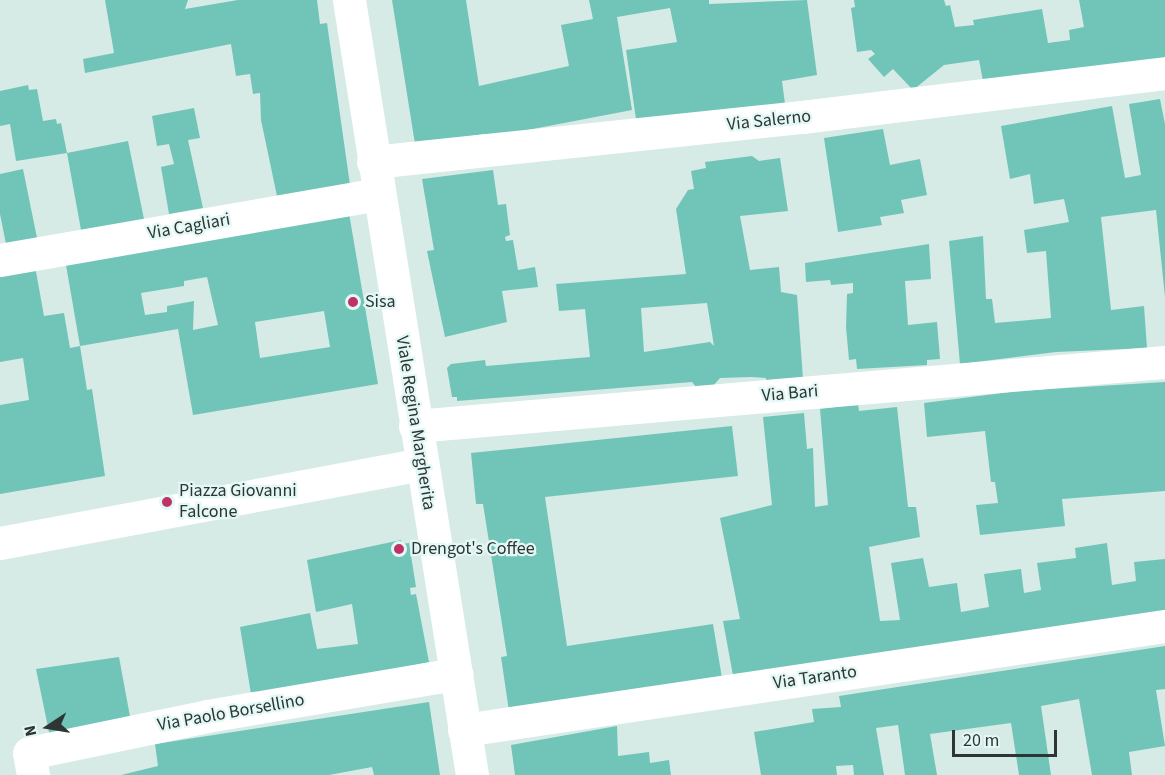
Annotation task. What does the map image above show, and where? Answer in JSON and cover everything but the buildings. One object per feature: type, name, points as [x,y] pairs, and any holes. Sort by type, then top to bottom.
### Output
[{"type":"street","name":"Viale Regina Margherita","points":[[349,0],[377,194],[472,775]]},
{"type":"street","name":"Via Salerno","points":[[373,162],[802,117],[1165,73]]},
{"type":"street","name":"Via Cagliari","points":[[0,260],[377,194]]},
{"type":"street","name":"Via Bari","points":[[415,426],[1165,362]]},
{"type":"street","points":[[0,543],[421,464]]},
{"type":"street","name":"Via Taranto","points":[[464,730],[1165,626]]},
{"type":"street","name":"Via Paolo Borsellino","points":[[33,775],[29,753],[207,716],[456,674]]},
{"type":"place","name":"Sisa","points":[[353,302]]},
{"type":"place","name":"Piazza Giovanni Falcone","points":[[167,502]]},
{"type":"place","name":"Drengot's Coffee","points":[[399,549]]}]
